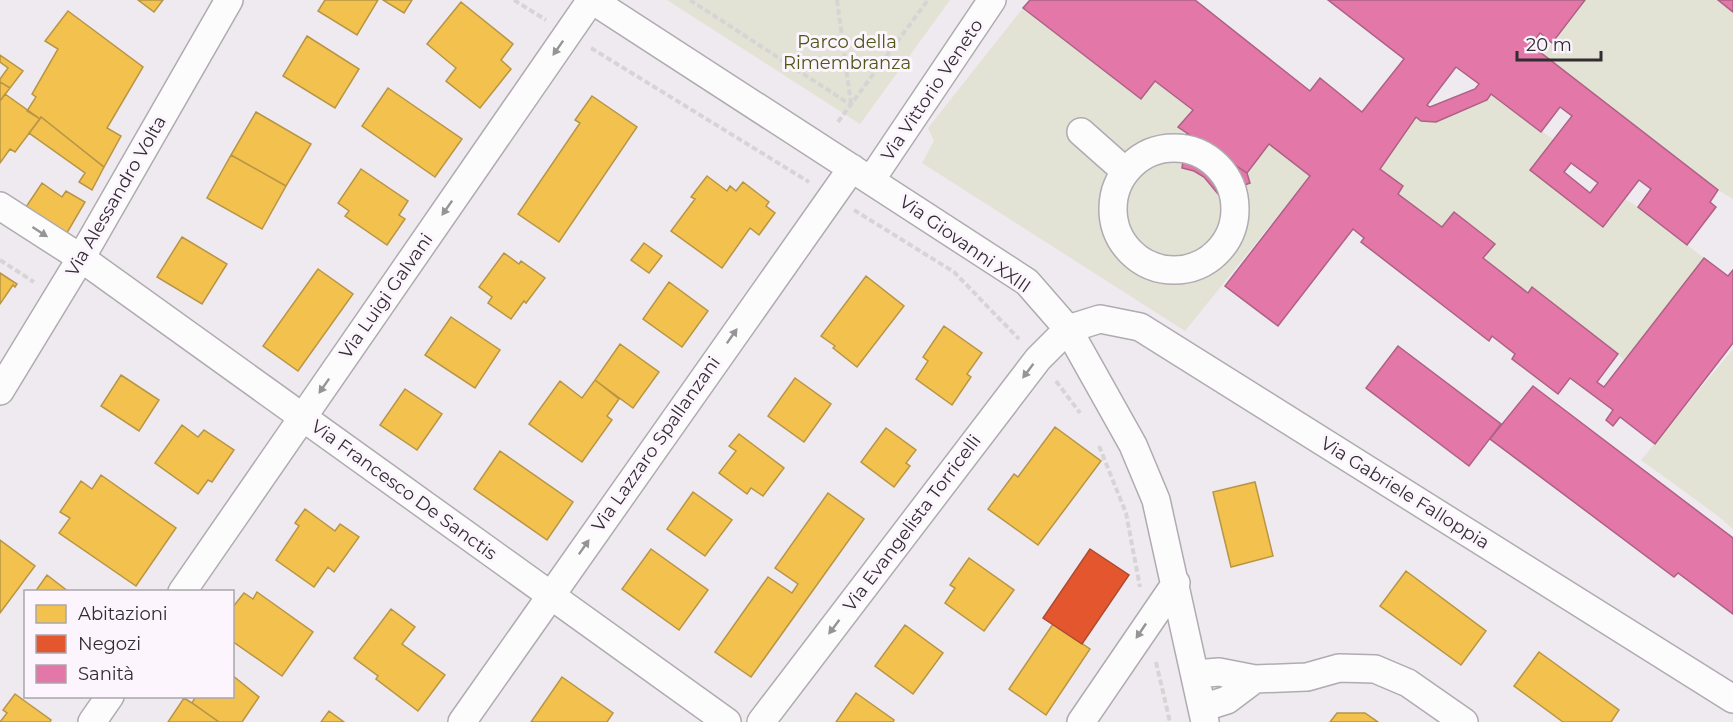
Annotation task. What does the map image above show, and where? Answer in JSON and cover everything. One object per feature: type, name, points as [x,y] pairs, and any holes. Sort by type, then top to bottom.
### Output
[{"type":"street","name":"Via Alessandro Volta","points":[[0,392],[81,258],[229,0]]},
{"type":"street","name":"Via Luigi Galvani","points":[[183,590],[591,0]]},
{"type":"street","name":"Via Giovanni XXIII","points":[[591,0],[1027,282],[1068,329],[1133,445],[1156,500],[1204,715]]},
{"type":"street","name":"Via Vittorio Veneto","points":[[862,174],[992,0]]},
{"type":"street","points":[[1081,132],[1125,171]]},
{"type":"street","points":[[1182,148],[1203,155],[1219,168],[1230,186],[1235,206],[1232,227],[1223,246],[1207,260],[1172,276],[1133,255],[1121,241],[1114,224],[1112,205],[1116,187],[1125,171],[1141,157],[1161,149],[1182,148]]},
{"type":"street","name":"Via Lazzaro Spallanzani","points":[[462,722],[831,196],[862,174]]},
{"type":"street","name":"Via Francesco De Sanctis","points":[[0,206],[81,258],[727,722]]},
{"type":"street","name":"Via Gabriele Falloppia","points":[[1068,329],[1100,319],[1140,327],[1733,699]]},
{"type":"street","name":"Via Evangelista Torricelli","points":[[761,722],[1038,359],[1068,329]]},
{"type":"street","points":[[1081,722],[1147,622],[1176,583]]},
{"type":"street","points":[[1195,674],[1219,672],[1255,679],[1307,677],[1339,668],[1375,669],[1408,683],[1464,722]]},
{"type":"street","points":[[1204,715],[1255,679]]},
{"type":"street","points":[[92,722],[109,698]]},
{"type":"path","points":[[514,0],[954,272],[1038,359],[1081,413]]},
{"type":"path","points":[[690,0],[851,105]]},
{"type":"path","points":[[837,0],[851,105]]},
{"type":"path","points":[[838,122],[927,0]]},
{"type":"path","points":[[0,260],[57,297]]},
{"type":"path","points":[[1097,441],[1126,513],[1147,622],[1170,722]]},
{"type":"green space","name":"Parco della Rimembranza","points":[[667,0],[950,0],[860,124]]},
{"type":"green space","points":[[1585,0],[1718,0],[1733,12],[1733,199],[1718,190],[1543,55]]},
{"type":"green space","points":[[1023,8],[1141,99],[1155,81],[1193,110],[1179,128],[1247,172],[1269,144],[1310,176],[1185,331],[922,163],[934,141],[928,128]]},
{"type":"green space","points":[[1491,94],[1554,140],[1531,171],[1603,226],[1625,199],[1704,258],[1625,361],[1532,288],[1528,293],[1398,194],[1403,186],[1380,169],[1416,117],[1436,122],[1487,100]]},
{"type":"green space","points":[[1733,349],[1733,529],[1641,460]]},
{"type":"building: Abitazioni","points":[[138,0],[163,0],[154,12]]},
{"type":"building: Abitazioni","points":[[325,0],[378,0],[357,35],[318,11]]},
{"type":"building: Abitazioni","points":[[383,0],[412,0],[404,13]]},
{"type":"building: Abitazioni","points":[[461,2],[513,44],[501,60],[511,69],[480,108],[446,81],[456,68],[427,44]]},
{"type":"building: Abitazioni","points":[[68,11],[143,67],[107,128],[121,136],[104,167],[41,117],[40,119],[27,111],[36,97],[32,94],[58,49],[45,41]]},
{"type":"building: Abitazioni","points":[[307,36],[359,69],[335,108],[283,76]]},
{"type":"building: Abitazioni","points":[[0,55],[23,71],[10,88],[0,82],[8,68],[0,62]]},
{"type":"building: Abitazioni","points":[[0,82],[10,88],[0,101]]},
{"type":"building: Abitazioni","points":[[388,88],[462,139],[435,177],[362,126]]},
{"type":"building: Abitazioni","points":[[5,94],[40,119],[15,152],[10,149],[0,163],[0,101]]},
{"type":"building: Abitazioni","points":[[592,96],[637,127],[559,242],[518,214],[580,123],[575,120]]},
{"type":"building: Abitazioni","points":[[256,112],[311,144],[286,186],[231,155]]},
{"type":"building: Abitazioni","points":[[41,117],[104,167],[92,190],[79,182],[85,173],[29,133]]},
{"type":"building: Abitazioni","points":[[231,155],[286,186],[262,229],[207,198]]},
{"type":"building: Abitazioni","points":[[361,169],[408,201],[399,215],[405,219],[387,245],[345,216],[349,211],[338,203]]},
{"type":"building: Abitazioni","points":[[707,176],[727,191],[730,186],[736,191],[743,182],[769,202],[766,206],[775,213],[759,235],[750,228],[722,268],[671,231],[695,199],[691,197]]},
{"type":"building: Abitazioni","points":[[42,183],[62,197],[66,191],[85,202],[64,238],[24,210]]},
{"type":"building: Abitazioni","points":[[182,237],[227,264],[202,304],[157,277]]},
{"type":"building: Abitazioni","points":[[644,243],[662,256],[649,273],[631,260]]},
{"type":"building: Abitazioni","points":[[504,253],[519,264],[521,261],[545,278],[511,319],[488,303],[492,297],[479,287]]},
{"type":"building: Abitazioni","points":[[318,269],[353,294],[298,371],[263,346]]},
{"type":"building: Abitazioni","points":[[0,273],[17,284],[15,287],[13,285],[0,304]]},
{"type":"building: Abitazioni","points":[[866,276],[904,306],[857,367],[821,336]]},
{"type":"building: Abitazioni","points":[[669,282],[708,311],[682,347],[643,319]]},
{"type":"building: Abitazioni","points":[[451,317],[500,350],[475,388],[425,355]]},
{"type":"building: Abitazioni","points":[[944,326],[982,353],[967,374],[971,377],[952,405],[916,379],[928,361],[923,357]]},
{"type":"building: Abitazioni","points":[[620,344],[659,372],[633,408],[595,380]]},
{"type":"building: Abitazioni","points":[[121,375],[159,400],[139,431],[101,406]]},
{"type":"building: Abitazioni","points":[[795,378],[831,404],[804,442],[768,416]]},
{"type":"building: Abitazioni","points":[[595,380],[619,399],[607,416],[612,420],[582,462],[529,424],[560,381],[582,398]]},
{"type":"building: Abitazioni","points":[[405,389],[442,414],[417,450],[380,425]]},
{"type":"building: Abitazioni","points":[[182,425],[198,437],[204,430],[234,450],[212,482],[208,480],[198,494],[155,463]]},
{"type":"building: Abitazioni","points":[[1055,427],[1101,461],[1038,545],[988,509],[1014,474],[1018,477]]},
{"type":"building: Abitazioni","points":[[886,428],[916,450],[906,463],[910,466],[894,487],[861,462]]},
{"type":"building: Abitazioni","points":[[739,434],[784,468],[763,496],[751,488],[747,494],[719,473],[736,451],[729,446]]},
{"type":"building: Abitazioni","points":[[500,451],[573,502],[547,540],[474,489]]},
{"type":"building: Abitazioni","points":[[101,475],[176,528],[136,586],[59,533],[70,518],[60,512],[81,481],[92,489]]},
{"type":"building: Abitazioni","points":[[1255,482],[1273,556],[1231,567],[1213,492]]},
{"type":"building: Abitazioni","points":[[693,492],[732,520],[705,556],[667,529]]},
{"type":"building: Abitazioni","points":[[828,493],[864,519],[751,677],[715,652],[768,577],[792,593],[798,584],[775,568]]},
{"type":"building: Abitazioni","points":[[305,509],[335,531],[340,524],[359,537],[334,572],[328,567],[314,587],[276,560],[299,526],[295,523]]},
{"type":"building: Abitazioni","points":[[0,540],[35,566],[0,613]]},
{"type":"building: Abitazioni","points":[[651,549],[708,590],[679,630],[622,589]]},
{"type":"building: Abitazioni","points":[[969,558],[1014,590],[984,631],[945,603],[955,588],[950,585]]},
{"type":"building: Abitazioni","points":[[1406,571],[1486,631],[1461,665],[1380,606]]},
{"type":"building: Abitazioni","points":[[47,575],[66,590],[36,590]]},
{"type":"building: Abitazioni","points":[[257,592],[313,632],[282,676],[234,642],[234,606],[244,593],[253,599]]},
{"type":"building: Abitazioni","points":[[391,609],[415,627],[402,644],[445,675],[418,711],[376,679],[378,676],[354,658]]},
{"type":"building: Abitazioni","points":[[1053,624],[1090,649],[1046,715],[1009,689]]},
{"type":"building: Abitazioni","points":[[905,625],[943,653],[913,694],[875,666]]},
{"type":"building: Abitazioni","points":[[1539,652],[1619,710],[1611,722],[1563,722],[1514,686]]},
{"type":"building: Abitazioni","points":[[234,677],[259,697],[242,722],[219,722],[192,703],[195,698],[234,698]]},
{"type":"building: Abitazioni","points":[[562,677],[613,713],[607,722],[531,722]]},
{"type":"building: Abitazioni","points":[[856,693],[894,720],[893,722],[836,722]]},
{"type":"building: Abitazioni","points":[[15,694],[51,720],[50,722],[0,722],[7,713],[3,710]]},
{"type":"building: Abitazioni","points":[[184,698],[192,703],[219,722],[168,722]]},
{"type":"building: Abitazioni","points":[[329,711],[344,722],[321,722]]},
{"type":"building: Abitazioni","points":[[1337,713],[1365,713],[1378,722],[1330,722]]},
{"type":"building: Negozi","points":[[1090,549],[1129,575],[1082,644],[1043,618]]},
{"type":"building: Sanità","points":[[1030,0],[1195,0],[1310,91],[1320,78],[1362,112],[1404,59],[1328,0],[1585,0],[1552,43],[1540,33],[1531,45],[1718,190],[1710,202],[1716,207],[1687,245],[1638,207],[1651,189],[1639,180],[1603,227],[1530,170],[1572,116],[1560,107],[1541,132],[1491,94],[1487,100],[1436,122],[1421,121],[1416,117],[1380,169],[1403,186],[1398,194],[1442,227],[1454,212],[1495,244],[1483,258],[1528,293],[1532,287],[1618,354],[1597,382],[1604,387],[1704,258],[1728,276],[1733,270],[1733,343],[1655,444],[1620,417],[1613,426],[1606,420],[1613,410],[1570,378],[1558,394],[1512,359],[1515,354],[1492,336],[1489,341],[1361,242],[1364,238],[1353,229],[1278,326],[1225,286],[1310,176],[1269,144],[1247,173],[1178,127],[1193,110],[1155,81],[1141,99],[1023,8]],"holes":[[[1456,67],[1479,84],[1475,89],[1430,107],[1427,105]],[[1571,163],[1598,183],[1590,193],[1564,172]]]},
{"type":"building: Sanità","points":[[1718,0],[1733,0],[1733,12]]},
{"type":"building: Sanità","points":[[1187,133],[1247,173],[1250,183],[1219,195],[1204,177],[1182,168]]},
{"type":"building: Sanità","points":[[1398,346],[1501,424],[1469,466],[1366,388]]},
{"type":"building: Sanità","points":[[1533,386],[1733,538],[1733,614],[1678,573],[1674,577],[1490,439]]}]
